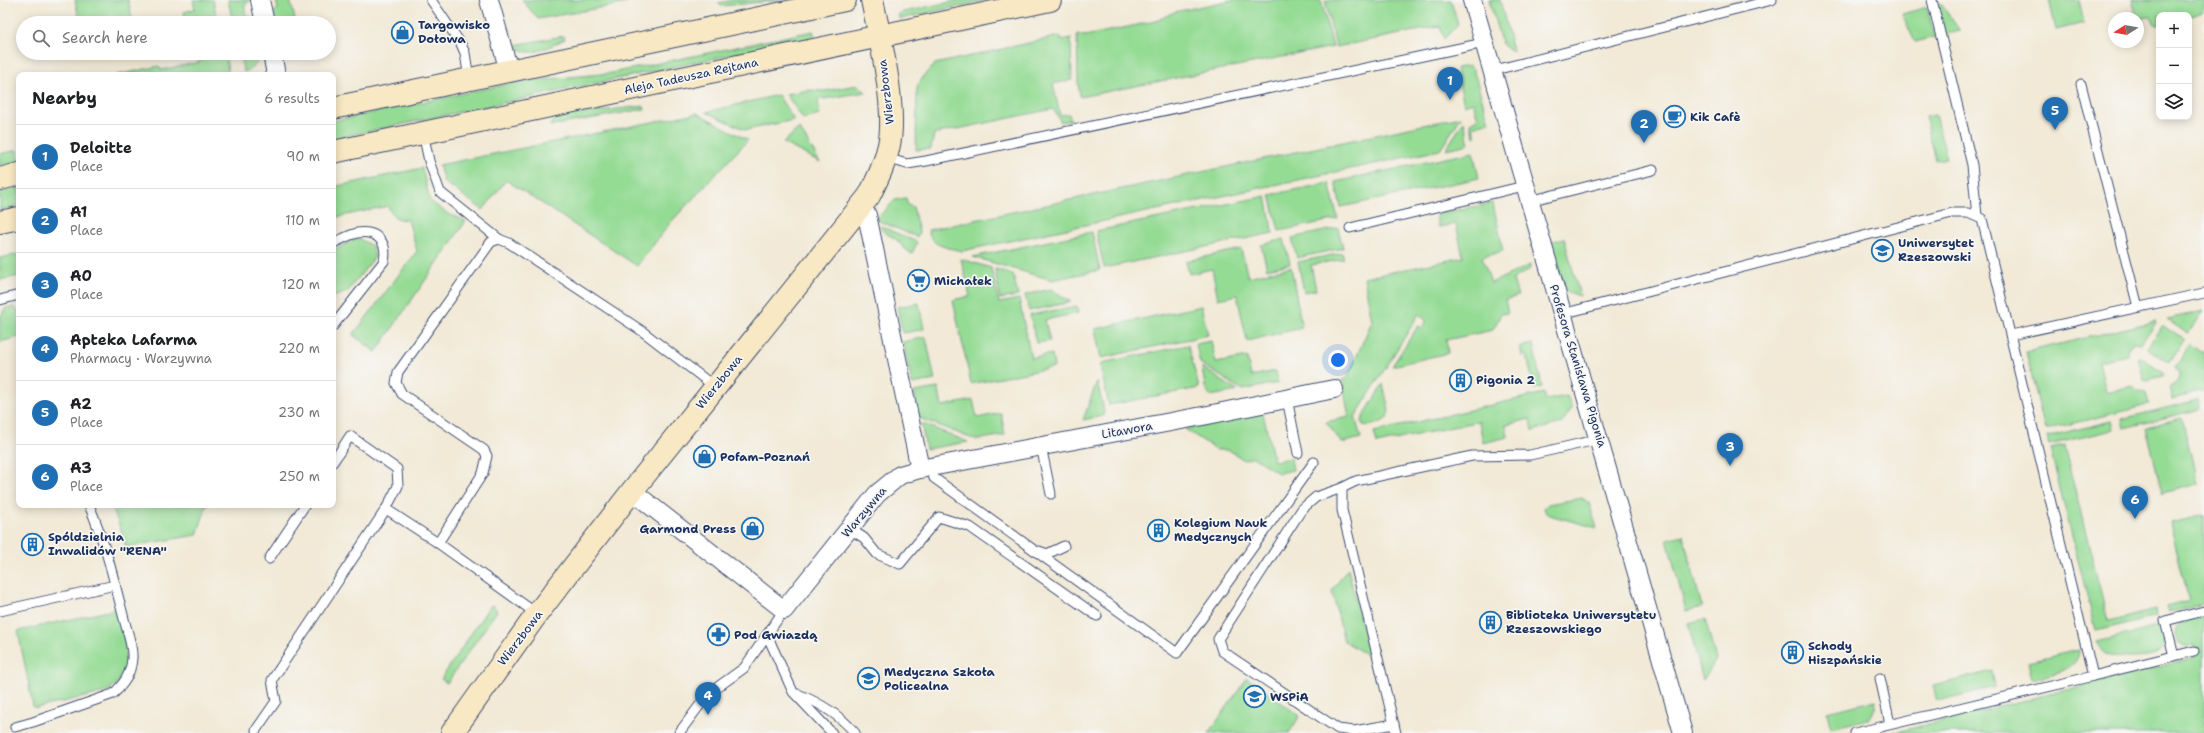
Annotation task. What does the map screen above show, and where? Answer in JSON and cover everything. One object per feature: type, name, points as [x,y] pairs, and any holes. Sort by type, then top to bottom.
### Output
[{"type":"main road","points":[[336,107],[845,0]]},
{"type":"main road","name":"Wierzbowa","points":[[452,733],[537,614],[632,491],[860,208],[876,183],[886,158],[891,118],[880,36],[872,0]]},
{"type":"main road","name":"Aleja Tadeusza Rejtana","points":[[336,151],[1050,0]]},
{"type":"main road","points":[[0,178],[16,175]]},
{"type":"main road","points":[[0,222],[16,219]]},
{"type":"street","points":[[260,0],[263,16]]},
{"type":"street","points":[[489,0],[509,71]]},
{"type":"street","name":"Profesora Stanisława Pigonia","points":[[1472,0],[1526,194],[1600,440],[1683,733]]},
{"type":"street","points":[[273,60],[275,72]]},
{"type":"street","points":[[860,208],[867,215],[925,468]]},
{"type":"street","name":"Litawora","points":[[925,468],[1334,389]]},
{"type":"street","name":"Warzywna","points":[[784,610],[889,483],[900,475],[925,468]]},
{"type":"street","points":[[632,491],[784,610]]},
{"type":"lane","points":[[431,0],[461,44],[465,53],[469,79]]},
{"type":"lane","points":[[1491,71],[1772,0]]},
{"type":"lane","points":[[1932,0],[1972,165],[1977,216]]},
{"type":"lane","points":[[886,158],[907,164],[926,161],[1484,43]]},
{"type":"lane","points":[[2081,84],[2138,307]]},
{"type":"lane","points":[[422,133],[440,192],[499,239],[508,242],[642,331],[715,387]]},
{"type":"lane","points":[[1350,228],[1653,170]]},
{"type":"lane","points":[[1562,314],[1952,213],[1968,213],[1982,219],[2093,676]]},
{"type":"lane","points":[[336,243],[356,234],[367,233],[376,236],[382,241],[386,251],[384,261],[336,322]]},
{"type":"lane","points":[[438,543],[484,473],[487,456],[484,450],[402,394],[396,383],[398,372],[491,242],[499,239]]},
{"type":"lane","points":[[2011,335],[2204,293]]},
{"type":"lane","points":[[0,300],[16,296]]},
{"type":"lane","points":[[1286,399],[1298,453]]},
{"type":"lane","points":[[256,730],[276,701],[272,680],[386,509],[398,486],[397,469],[350,436],[336,457]]},
{"type":"lane","points":[[1342,488],[1342,510],[1395,729],[1354,731],[1338,729],[1222,651],[1218,639],[1302,509],[1316,497],[1342,488],[1356,481],[1472,456],[1530,455],[1600,440]]},
{"type":"lane","points":[[1041,446],[1051,494]]},
{"type":"lane","points":[[925,468],[934,478],[1177,653],[1314,462]]},
{"type":"lane","points":[[15,727],[113,694],[123,685],[129,674],[132,657],[116,585],[106,549],[91,508]]},
{"type":"lane","points":[[269,559],[302,508]]},
{"type":"lane","points":[[386,509],[438,543],[537,614]]},
{"type":"lane","points":[[850,529],[864,538],[877,554],[900,564],[939,517],[970,527],[1097,616]]},
{"type":"lane","points":[[1030,547],[1047,554],[1064,546]]},
{"type":"lane","points":[[0,611],[116,585]]},
{"type":"lane","points":[[679,733],[708,694],[744,668],[784,610]]},
{"type":"lane","points":[[2174,656],[2165,621],[2204,611]]},
{"type":"lane","points":[[767,635],[793,692],[832,733]]},
{"type":"lane","points":[[1855,733],[2194,651]]},
{"type":"lane","points":[[1880,678],[1890,724]]},
{"type":"lane","points":[[793,692],[821,704],[845,721],[855,733]]},
{"type":"green space","points":[[75,0],[128,0],[131,16],[78,16]]},
{"type":"green space","points":[[193,0],[213,0],[216,16],[185,16],[184,12],[195,9]]},
{"type":"green space","points":[[228,0],[251,0],[245,5],[245,12],[247,16],[231,16]]},
{"type":"green space","points":[[276,0],[290,0],[294,16],[272,16],[272,14],[278,9]]},
{"type":"green space","points":[[522,0],[629,0],[627,3],[538,19]]},
{"type":"green space","points":[[733,0],[785,0],[721,6],[718,3]]},
{"type":"green space","points":[[960,0],[989,0],[900,19],[898,17],[899,13]]},
{"type":"green space","points":[[1232,0],[1321,0],[1333,47],[1080,97],[1078,82],[1077,34],[1085,36],[1156,21],[1174,12]]},
{"type":"green space","points":[[1325,0],[1451,0],[1458,24],[1444,39],[1440,26],[1336,47]]},
{"type":"green space","points":[[1489,0],[1500,0],[1513,51],[1505,47],[1501,42]]},
{"type":"green space","points":[[2049,0],[2079,0],[2084,23],[2056,30]]},
{"type":"green space","points":[[2132,0],[2204,0],[2204,11],[2192,15],[2192,12],[2156,12],[2155,25],[2151,16],[2144,18],[2144,12],[2136,12]]},
{"type":"green space","points":[[1937,4],[1942,5],[1960,31],[1945,35]]},
{"type":"green space","points":[[1927,7],[1935,37],[1915,42],[1902,14]]},
{"type":"green space","points":[[813,31],[815,37],[336,138],[336,120],[517,82],[612,73]]},
{"type":"green space","points":[[564,36],[565,39],[539,51],[526,52],[515,45]]},
{"type":"green space","points":[[1060,36],[1061,40],[1071,38],[1072,80],[1053,84],[1060,115],[1069,114],[1071,120],[1061,122],[1053,109],[934,134],[931,149],[916,150],[917,86],[926,73],[935,64]]},
{"type":"green space","points":[[200,60],[226,60],[228,72],[131,72],[159,66],[161,70],[200,62]]},
{"type":"green space","points":[[241,60],[259,60],[250,69],[244,72]]},
{"type":"green space","points":[[1470,66],[1473,69],[1489,122],[1473,127],[1476,137],[1474,137],[1470,123],[1478,119],[1473,102],[1464,105],[1456,68]]},
{"type":"green space","points":[[857,85],[866,92],[818,100],[820,115],[803,119],[786,94],[809,90],[824,91]]},
{"type":"green space","points":[[778,95],[794,120],[746,130],[706,112]]},
{"type":"green space","points":[[644,106],[645,109],[550,126],[557,116]]},
{"type":"green space","points":[[697,113],[748,140],[671,222],[637,266],[506,180],[483,210],[444,182],[439,165]]},
{"type":"green space","points":[[1935,115],[1947,158],[1936,160],[1925,117]]},
{"type":"green space","points":[[1461,117],[1440,150],[962,251],[936,243],[932,240],[928,230]]},
{"type":"green space","points":[[1464,121],[1469,144],[1446,149]]},
{"type":"green space","points":[[799,128],[820,162],[783,143]]},
{"type":"green space","points":[[16,150],[16,163],[0,166],[0,154]]},
{"type":"green space","points":[[1473,152],[1479,178],[1341,207],[1335,182]]},
{"type":"green space","points":[[422,168],[430,201],[448,214],[466,221],[376,352],[353,335],[417,251],[408,220],[395,217],[391,213],[388,206],[336,217],[336,186]]},
{"type":"green space","points":[[1329,183],[1338,219],[1279,231],[1270,195]]},
{"type":"green space","points":[[16,188],[16,207],[0,210],[0,192]]},
{"type":"green space","points":[[1266,196],[1273,233],[1104,268],[1096,231]]},
{"type":"green space","points":[[906,198],[908,205],[913,207],[919,232],[917,237],[879,221],[878,217],[895,200]]},
{"type":"green space","points":[[1493,203],[1503,251],[1482,257],[1491,283],[1530,265],[1530,269],[1513,279],[1518,296],[1505,300],[1508,313],[1501,314],[1493,330],[1446,340],[1448,353],[1392,366],[1418,326],[1422,328],[1426,320],[1419,314],[1355,417],[1361,438],[1342,443],[1326,422],[1349,417],[1342,380],[1347,378],[1372,321],[1364,278],[1463,257],[1456,224],[1438,227],[1436,214]]},
{"type":"green space","points":[[880,226],[917,242],[912,254],[896,239],[885,233]]},
{"type":"green space","points":[[1338,228],[1343,248],[1297,258],[1292,238]]},
{"type":"green space","points":[[1092,232],[1100,270],[1052,280],[973,257]]},
{"type":"green space","points":[[358,238],[372,246],[375,257],[347,292],[336,296],[336,249]]},
{"type":"green space","points":[[1564,238],[1580,296],[1568,292],[1564,286],[1550,242]]},
{"type":"green space","points":[[1284,239],[1290,264],[1267,269],[1261,245]]},
{"type":"green space","points":[[1241,249],[1248,277],[1291,267],[1302,328],[1247,341],[1237,295],[1218,299],[1212,269],[1189,274],[1186,261]]},
{"type":"green space","points":[[1342,253],[1344,259],[1311,265],[1316,290],[1304,292],[1298,262]]},
{"type":"green space","points":[[16,255],[16,277],[0,280],[0,258]]},
{"type":"green space","points":[[961,259],[991,268],[999,303],[1019,299],[1031,358],[1052,354],[1054,367],[971,384],[953,300],[970,296]]},
{"type":"green space","points":[[995,269],[1013,274],[1018,296],[1000,299]]},
{"type":"green space","points":[[1051,289],[1071,302],[1029,311],[1025,295]]},
{"type":"green space","points":[[919,303],[924,329],[903,333],[897,307]]},
{"type":"green space","points":[[1077,306],[1078,313],[1045,320],[1050,341],[1036,343],[1030,315]]},
{"type":"green space","points":[[1201,306],[1208,335],[1101,358],[1095,329]]},
{"type":"green space","points":[[14,307],[16,309],[16,338],[0,342],[0,318],[5,308]]},
{"type":"green space","points":[[2204,311],[2188,334],[2166,319]]},
{"type":"green space","points":[[2156,321],[2141,344],[2135,343],[2129,347],[2127,355],[2099,361],[2106,392],[2133,386],[2138,391],[2146,392],[2149,405],[2045,430],[2026,352]]},
{"type":"green space","points":[[2162,325],[2184,340],[2170,363],[2147,348]]},
{"type":"green space","points":[[926,337],[935,380],[912,384],[903,342]]},
{"type":"green space","points":[[1211,341],[1216,363],[1247,357],[1251,376],[1276,371],[1278,383],[1242,390],[1200,363],[1196,344]]},
{"type":"green space","points":[[1533,344],[1542,387],[1534,389],[1527,355],[1522,356],[1520,347]]},
{"type":"green space","points":[[2190,344],[2204,353],[2204,391],[2172,399],[2169,387],[2177,382],[2179,376],[2179,373],[2175,368]]},
{"type":"green space","points":[[1188,345],[1199,388],[1109,405],[1100,366],[1102,363]]},
{"type":"green space","points":[[2139,357],[2164,373],[2163,376],[2146,380],[2143,378]]},
{"type":"green space","points":[[1202,367],[1237,391],[1210,396],[1205,387]]},
{"type":"green space","points":[[1097,381],[1104,410],[1103,416],[1083,420]]},
{"type":"green space","points":[[1383,384],[1389,410],[1387,418],[1376,424],[1363,425],[1361,421]]},
{"type":"green space","points":[[938,388],[942,406],[973,400],[977,418],[1001,413],[1005,435],[976,440],[919,418],[914,392]]},
{"type":"green space","points":[[1544,393],[1546,400],[1567,396],[1572,408],[1562,423],[1532,431],[1530,419],[1506,425],[1508,437],[1483,443],[1479,421],[1377,444],[1374,432]]},
{"type":"green space","points":[[2198,400],[2200,409],[2124,428],[2122,419]]},
{"type":"green space","points":[[1263,413],[1274,461],[1291,458],[1293,470],[1278,473],[1253,457],[1244,460],[1229,450],[1217,450],[1185,429]]},
{"type":"green space","points":[[2182,418],[2198,484],[2162,493],[2146,427]]},
{"type":"green space","points":[[2111,421],[2113,430],[2049,445],[2047,437]]},
{"type":"green space","points":[[921,423],[968,442],[926,449]]},
{"type":"green space","points":[[2064,446],[2108,621],[2156,609],[2157,616],[2096,631],[2050,449]]},
{"type":"green space","points":[[1582,498],[1589,503],[1597,528],[1549,515],[1546,513],[1544,508],[1548,504]]},
{"type":"green space","points":[[112,508],[206,508],[197,535],[126,547]]},
{"type":"green space","points":[[2204,515],[2204,604],[2168,613],[2166,607],[2189,601],[2170,523]]},
{"type":"green space","points":[[1683,535],[1702,607],[1686,611],[1667,539]]},
{"type":"green space","points":[[1348,568],[1369,656],[1344,641],[1332,591]]},
{"type":"green space","points":[[493,605],[497,611],[447,683],[441,679],[489,607]]},
{"type":"green space","points":[[117,609],[125,642],[126,664],[118,683],[106,692],[36,708],[33,706],[18,631]]},
{"type":"green space","points":[[2204,616],[2204,733],[1893,733],[2198,657],[2195,646],[2188,647],[2178,643],[2175,630],[2177,625],[2181,622]]},
{"type":"green space","points":[[1705,619],[1716,660],[1703,680],[1688,623]]},
{"type":"green space","points":[[2161,626],[2164,646],[2159,652],[2150,656],[2129,659],[2118,658],[2101,649],[2097,642]]},
{"type":"green space","points":[[2079,650],[2078,657],[2069,668],[2032,679],[2028,662]]},
{"type":"green space","points":[[1992,671],[1995,687],[1937,701],[1933,686]]},
{"type":"green space","name":"WSPiA","points":[[1247,678],[1300,716],[1289,733],[1209,733]]},
{"type":"green space","points":[[1876,700],[1875,708],[1868,719],[1831,728],[1827,712]]},
{"type":"place","name":"Targowisko Dołowa","points":[[402,32]]},
{"type":"place","name":"Deloitte","points":[[1450,100]]},
{"type":"place","name":"Kik Cafè","points":[[1674,117]]},
{"type":"place","name":"A2","points":[[2055,130]]},
{"type":"place","name":"A1","points":[[1644,143]]},
{"type":"place","name":"Uniwersytet Rzeszowski","points":[[1882,250]]},
{"type":"place","name":"Michałek","points":[[918,281]]},
{"type":"place","name":"Pigonia 2","points":[[1460,380]]},
{"type":"place","name":"Pofam-Poznań","points":[[704,457]]},
{"type":"place","name":"A0","points":[[1730,466]]},
{"type":"place","name":"A3","points":[[2135,519]]},
{"type":"place","name":"Garmond Press","points":[[752,529]]},
{"type":"place","name":"Kolegium Nauk Medycznych","points":[[1158,530]]},
{"type":"place","name":"Spóldzielnia Inwalidów \"RENA\"","points":[[33,544]]},
{"type":"place","name":"Biblioteka Uniwersytetu Rzeszowskiego","points":[[1491,622]]},
{"type":"place","name":"Pod Gwiazdą","points":[[718,635]]},
{"type":"place","name":"Schody Hiszpańskie","points":[[1793,653]]},
{"type":"place","name":"Medyczna Szkoła Policealna","points":[[869,679]]},
{"type":"place","name":"WSPiA","points":[[1254,697]]},
{"type":"place","name":"Apteka Lafarma","points":[[708,715]]}]
